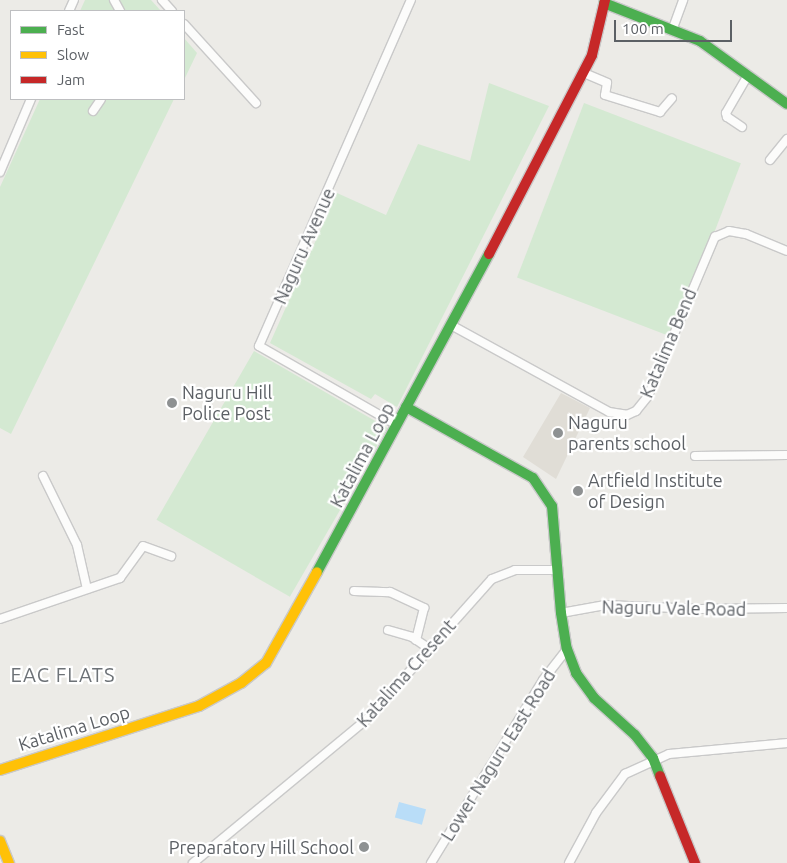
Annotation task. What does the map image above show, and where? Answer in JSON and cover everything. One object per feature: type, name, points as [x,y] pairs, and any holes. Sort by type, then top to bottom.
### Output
[{"type":"street","points":[[162,0],[171,10]]},
{"type":"street","name":"Naguru Avenue","points":[[397,425],[259,346],[412,0]]},
{"type":"street","points":[[673,28],[683,0]]},
{"type":"street","points":[[605,1],[673,28],[748,75],[787,104]]},
{"type":"street","name":"Katalima Loop","points":[[0,770],[199,706],[256,673],[279,642],[451,325],[584,73],[605,1]]},
{"type":"street","points":[[185,25],[256,104]]},
{"type":"street","points":[[584,73],[607,83],[605,95],[660,112],[672,98]]},
{"type":"street","points":[[742,128],[727,117],[726,113],[748,75]]},
{"type":"street","points":[[0,172],[31,100]]},
{"type":"street","points":[[93,111],[100,100]]},
{"type":"street","points":[[770,160],[787,139]]},
{"type":"street","name":"Katalima Bend","points":[[451,325],[610,412],[627,414],[636,411],[648,396],[715,237],[730,231],[746,234],[787,251]]},
{"type":"street","points":[[406,407],[533,478],[552,506],[561,613],[567,649],[585,687],[635,735],[653,758],[695,863]]},
{"type":"street","points":[[696,456],[787,455]]},
{"type":"street","points":[[43,476],[77,545],[85,568],[87,589]]},
{"type":"street","points":[[0,618],[120,578],[142,546],[171,556]]},
{"type":"street","name":"Katalima Cresent","points":[[194,863],[368,718],[431,650],[492,579],[514,570],[558,570]]},
{"type":"street","points":[[354,591],[390,592],[424,608],[416,640]]},
{"type":"street","name":"Naguru Vale Road","points":[[561,613],[604,605],[699,609],[787,608]]},
{"type":"street","points":[[388,630],[416,640],[431,650]]},
{"type":"street","name":"Lower Naguru East Road","points":[[431,863],[543,680],[567,649]]},
{"type":"street","points":[[569,863],[615,784],[625,774],[653,758],[685,751],[787,744]]},
{"type":"street","points":[[0,841],[8,863]]},
{"type":"shaded area","name":"Naguru parents school","points":[[561,393],[590,408],[556,479],[523,457]]},
{"type":"green space","points":[[85,0],[151,0],[160,10],[80,10]]},
{"type":"green space","points":[[185,39],[197,53],[185,78]]},
{"type":"green space","points":[[489,83],[549,106],[397,407],[375,394],[371,399],[270,343],[337,193],[386,215],[418,144],[470,161]]},
{"type":"green space","points":[[40,100],[174,100],[11,434],[0,428],[0,187]]},
{"type":"green space","points":[[584,103],[741,163],[674,338],[517,278]]},
{"type":"green space","points":[[254,351],[387,428],[290,597],[157,520]]},
{"type":"water","points":[[399,802],[426,809],[422,825],[395,817]]},
{"type":"traffic: fast","points":[[604,3],[700,41],[787,104]]},
{"type":"traffic: fast","points":[[317,572],[489,254]]},
{"type":"traffic: fast","points":[[406,407],[533,478],[552,506],[561,613],[567,649],[576,673],[594,698],[635,735],[653,758],[660,776]]},
{"type":"traffic: slow","points":[[0,770],[199,706],[241,683],[266,663],[317,572]]},
{"type":"traffic: slow","points":[[0,841],[9,863]]},
{"type":"traffic: jam","points":[[489,254],[592,55],[605,0]]},
{"type":"traffic: jam","points":[[660,776],[695,863]]},
{"type":"place","name":"Naguru Hill Police Post","points":[[172,403]]},
{"type":"place","name":"Naguru parents school","points":[[558,433]]},
{"type":"place","name":"Artfield Institute of Design","points":[[578,491]]},
{"type":"place","name":"Preparatory Hill School","points":[[364,847]]},
{"type":"district","name":"EAC FLATS","points":[[63,674]]}]
